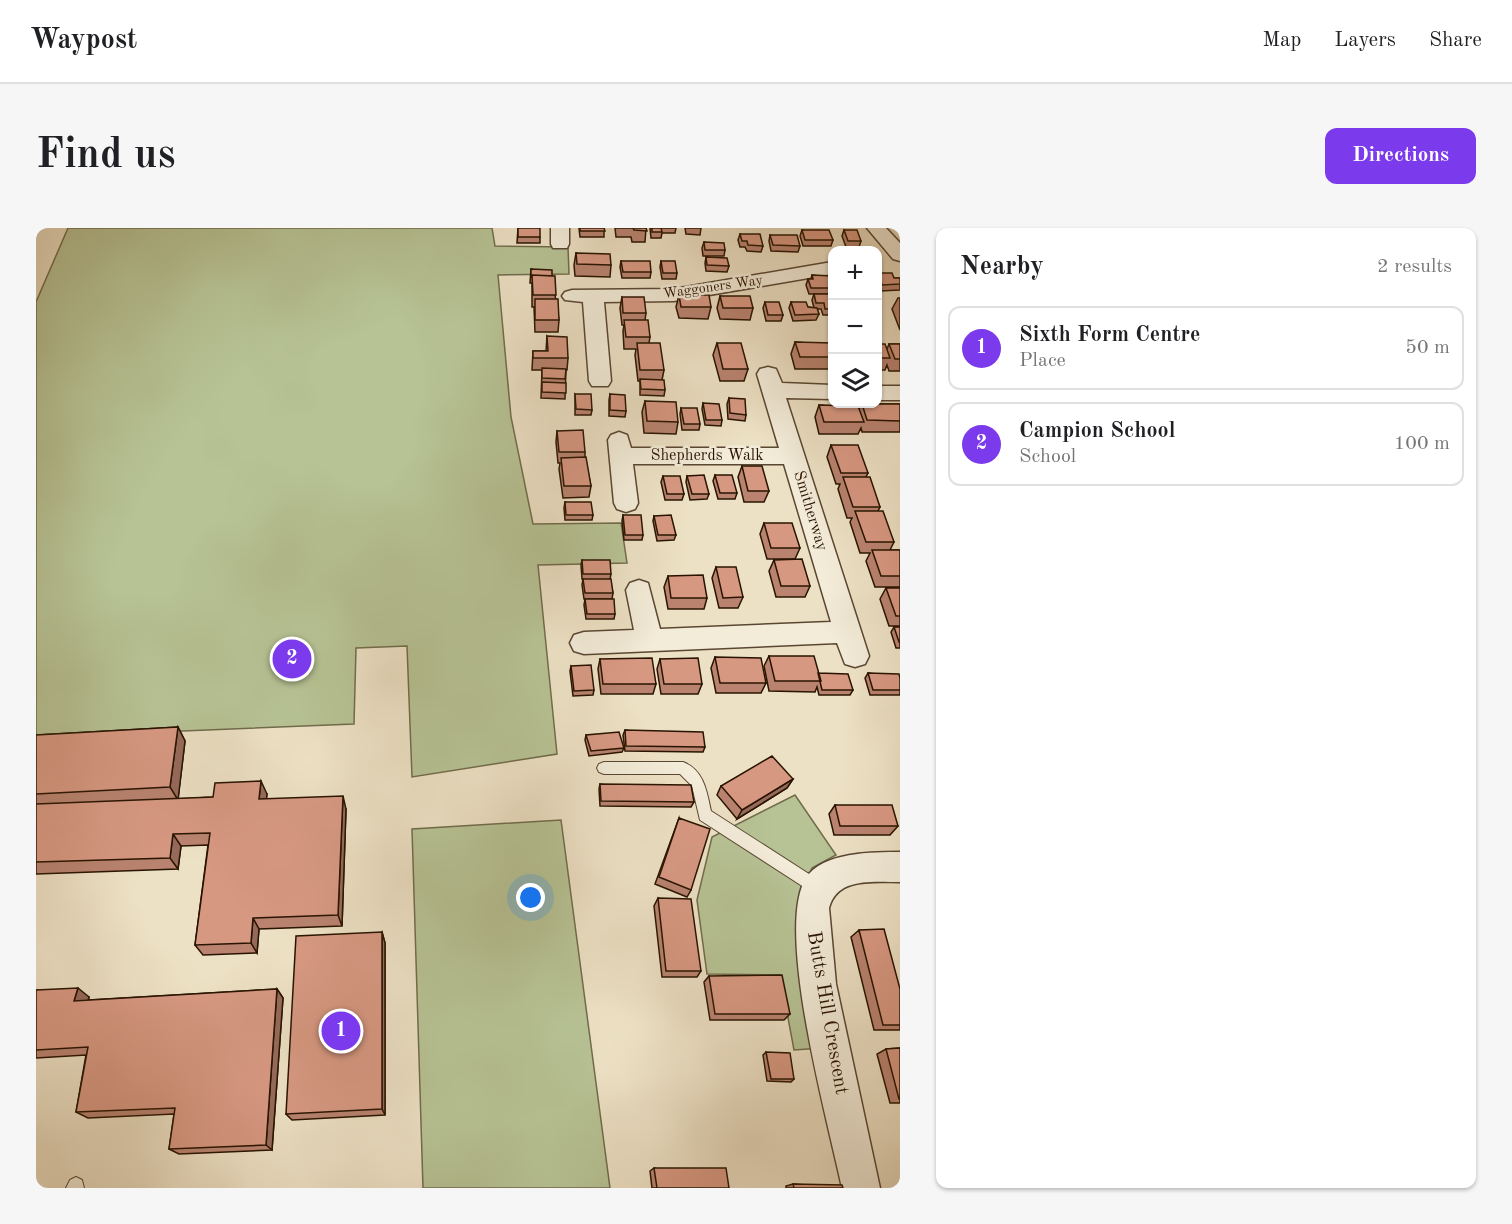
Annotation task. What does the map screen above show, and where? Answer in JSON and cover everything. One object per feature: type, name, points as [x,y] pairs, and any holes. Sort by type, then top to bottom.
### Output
[{"type":"street","points":[[876,228],[900,256],[882,260]]},
{"type":"street","name":"Waggoners Way","points":[[600,381],[582,296],[674,295],[828,269]]},
{"type":"street","name":"Smitherway","points":[[584,643],[649,639],[850,644],[770,382],[828,391]]},
{"type":"street","points":[[882,393],[900,393]]},
{"type":"street","name":"Shepherds Walk","points":[[626,503],[620,448],[793,456]]},
{"type":"street","points":[[639,590],[649,639]]},
{"type":"street","points":[[818,888],[835,875],[850,870],[900,867]]},
{"type":"street","name":"Butts Hill Crescent","points":[[818,888],[811,912],[815,969],[861,1188]]},
{"type":"lane","points":[[604,768],[683,768],[698,783],[705,815],[818,888]]},
{"type":"green space","points":[[68,228],[492,228],[495,246],[568,247],[569,274],[498,275],[511,417],[533,524],[621,523],[627,563],[538,565],[557,754],[412,777],[407,646],[356,648],[354,724],[36,737],[36,302]]},
{"type":"green space","points":[[795,795],[836,855],[812,868],[802,894],[822,1048],[794,1050],[780,975],[707,974],[697,900],[712,837]]},
{"type":"green space","points":[[561,820],[610,1188],[423,1188],[412,829]]},
{"type":"building","points":[[518,228],[540,228],[540,237],[518,237]]},
{"type":"building","points":[[580,228],[604,228],[605,231],[580,231]]},
{"type":"building","points":[[633,228],[646,228],[647,231],[634,230]]},
{"type":"building","points":[[652,228],[661,228],[662,232],[652,232]]},
{"type":"building","points":[[802,230],[829,230],[833,240],[805,240]]},
{"type":"building","points":[[844,230],[857,230],[861,241],[848,241]]},
{"type":"building","points":[[740,234],[760,234],[763,246],[748,245],[747,241],[742,241]]},
{"type":"building","points":[[770,235],[797,235],[800,246],[773,245]]},
{"type":"building","points":[[704,242],[724,243],[725,250],[705,250]]},
{"type":"building","points":[[576,253],[610,254],[611,265],[577,264]]},
{"type":"building","points":[[706,257],[727,258],[729,266],[707,265]]},
{"type":"building","points":[[621,261],[650,261],[651,272],[623,272]]},
{"type":"building","points":[[661,261],[675,261],[677,273],[663,273]]},
{"type":"building","points":[[531,269],[552,270],[552,276],[532,275],[531,277]]},
{"type":"building","points":[[882,273],[892,273],[894,278],[900,278],[900,284],[882,285]]},
{"type":"building","points":[[532,275],[555,276],[556,295],[533,295]]},
{"type":"building","points":[[812,275],[828,276],[828,288],[811,288],[808,279],[813,279]]},
{"type":"building","points":[[814,294],[828,294],[828,309],[825,309],[824,303],[816,303]]},
{"type":"building","points":[[679,295],[709,295],[711,307],[681,307]]},
{"type":"building","points":[[720,296],[750,296],[753,308],[723,308]]},
{"type":"building","points":[[622,297],[644,297],[646,313],[623,313]]},
{"type":"building","points":[[535,299],[558,299],[559,320],[535,320]]},
{"type":"building","points":[[765,302],[779,302],[783,315],[768,315]]},
{"type":"building","points":[[791,302],[806,302],[808,307],[817,308],[819,314],[795,315]]},
{"type":"building","points":[[624,320],[648,320],[650,337],[626,337]]},
{"type":"building","points":[[547,336],[567,337],[568,358],[533,358],[533,351],[548,351]]},
{"type":"building","points":[[795,342],[828,343],[828,357],[800,357]]},
{"type":"building","points":[[637,343],[660,343],[664,370],[640,370]]},
{"type":"building","points":[[717,343],[741,343],[748,369],[723,369]]},
{"type":"building","points":[[882,344],[885,344],[890,358],[882,358]]},
{"type":"building","points":[[889,344],[900,344],[900,359],[895,359]]},
{"type":"building","points":[[542,368],[566,369],[565,379],[542,378]]},
{"type":"building","points":[[640,379],[664,380],[665,390],[641,389]]},
{"type":"building","points":[[542,382],[566,383],[566,393],[542,392]]},
{"type":"building","points":[[575,394],[591,394],[592,410],[576,409]]},
{"type":"building","points":[[610,394],[625,395],[626,411],[610,410]]},
{"type":"building","points":[[729,398],[745,399],[746,415],[730,413]]},
{"type":"building","points":[[645,401],[676,402],[678,422],[647,421]]},
{"type":"building","points":[[703,403],[719,404],[722,420],[706,420]]},
{"type":"building","points":[[882,404],[900,404],[900,421],[867,420],[863,408],[882,408]]},
{"type":"building","points":[[819,405],[828,405],[828,408],[859,408],[864,422],[824,422]]},
{"type":"building","points":[[681,408],[697,408],[700,424],[684,424]]},
{"type":"building","points":[[583,430],[585,452],[559,452],[557,431]]},
{"type":"building","points":[[831,445],[858,445],[868,473],[841,473]]},
{"type":"building","points":[[586,457],[591,486],[564,486],[561,458]]},
{"type":"building","points":[[742,466],[762,466],[769,491],[748,491]]},
{"type":"building","points":[[704,475],[709,494],[692,494],[687,476]]},
{"type":"building","points":[[715,475],[732,475],[737,493],[720,493]]},
{"type":"building","points":[[663,476],[680,476],[684,494],[667,494]]},
{"type":"building","points":[[843,477],[870,477],[880,507],[853,507]]},
{"type":"building","points":[[565,502],[591,502],[593,515],[566,515]]},
{"type":"building","points":[[855,511],[883,511],[894,542],[866,542]]},
{"type":"building","points":[[623,515],[641,515],[643,535],[625,535]]},
{"type":"building","points":[[671,515],[676,535],[658,535],[654,516]]},
{"type":"building","points":[[764,523],[792,523],[800,548],[771,548]]},
{"type":"building","points":[[872,550],[900,550],[900,576],[881,576]]},
{"type":"building","points":[[802,559],[810,586],[781,586],[774,560]]},
{"type":"building","points":[[582,560],[610,560],[611,574],[583,574]]},
{"type":"building","points":[[716,567],[736,567],[743,597],[723,598]]},
{"type":"building","points":[[703,575],[707,598],[671,598],[668,576]]},
{"type":"building","points":[[583,579],[611,579],[613,593],[585,593]]},
{"type":"building","points":[[886,588],[900,588],[900,616],[896,616]]},
{"type":"building","points":[[585,599],[614,599],[615,614],[587,614]]},
{"type":"building","points":[[894,627],[900,627],[900,642],[899,642]]},
{"type":"building","points":[[769,656],[814,656],[821,681],[775,681]]},
{"type":"building","points":[[715,657],[761,658],[766,683],[720,683]]},
{"type":"building","points":[[652,658],[656,684],[603,684],[600,659]]},
{"type":"building","points":[[698,658],[702,684],[664,684],[660,659]]},
{"type":"building","points":[[591,665],[594,690],[574,691],[571,666]]},
{"type":"building","points":[[818,673],[848,674],[853,690],[822,690]]},
{"type":"building","points":[[868,673],[899,674],[900,690],[873,690]]},
{"type":"building","points":[[178,727],[170,787],[36,794],[36,735]]},
{"type":"building","points":[[625,730],[703,732],[705,747],[626,746]]},
{"type":"building","points":[[619,732],[624,748],[591,751],[586,735]]},
{"type":"building","points":[[772,756],[793,779],[742,810],[721,786]]},
{"type":"building","points":[[261,781],[259,799],[343,796],[338,915],[253,918],[251,943],[195,945],[210,833],[173,834],[170,858],[36,862],[36,804],[213,797],[215,783]]},
{"type":"building","points":[[600,784],[691,785],[694,802],[601,801]]},
{"type":"building","points":[[835,805],[892,805],[898,826],[840,826]]},
{"type":"building","points":[[679,818],[710,829],[691,890],[659,877]]},
{"type":"building","points":[[658,898],[691,899],[701,971],[666,971]]},
{"type":"building","points":[[884,929],[900,989],[900,1025],[883,1025],[859,930]]},
{"type":"building","points":[[382,932],[382,1109],[286,1114],[296,936]]},
{"type":"building","points":[[782,975],[790,1014],[715,1014],[709,976]]},
{"type":"building","points":[[78,988],[74,1001],[277,989],[266,1145],[169,1149],[175,1108],[76,1112],[88,1047],[36,1050],[36,990]]},
{"type":"building","points":[[900,1048],[900,1099],[899,1099],[886,1049]]},
{"type":"building","points":[[766,1052],[790,1053],[794,1079],[771,1079]]},
{"type":"building","points":[[654,1168],[726,1168],[729,1188],[657,1188]]},
{"type":"building","points":[[793,1184],[842,1185],[843,1188],[794,1188]]},
{"type":"place","name":"Campion School","points":[[292,659]]},
{"type":"place","name":"Sixth Form Centre","points":[[341,1031]]}]
